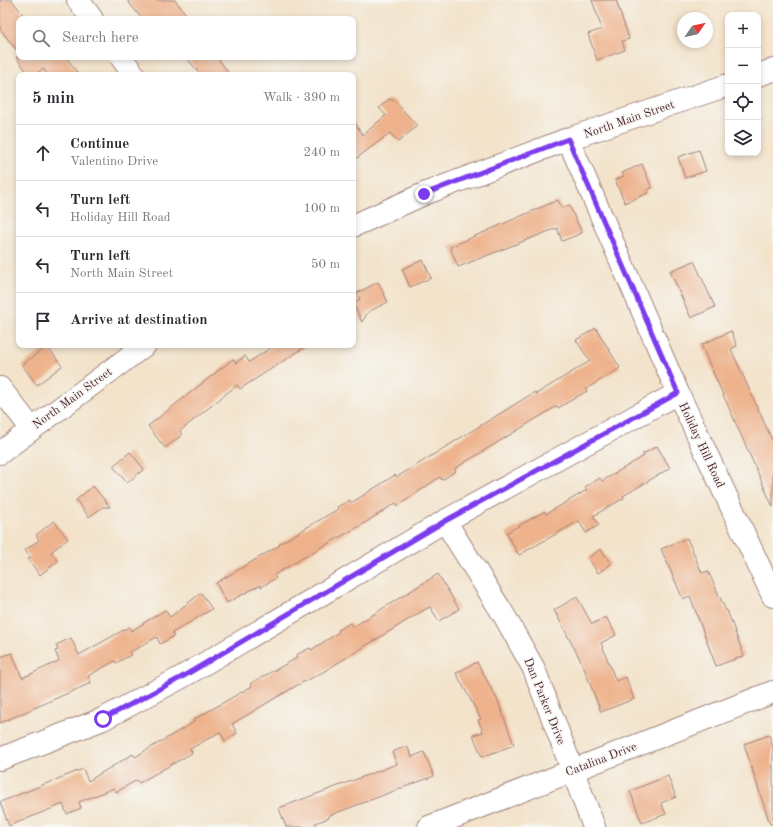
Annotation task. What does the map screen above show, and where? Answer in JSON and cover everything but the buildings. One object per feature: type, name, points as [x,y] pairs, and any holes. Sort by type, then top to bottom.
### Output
[{"type":"street","points":[[78,0],[90,16]]},
{"type":"street","points":[[122,60],[132,72]]},
{"type":"street","points":[[761,74],[773,70]]},
{"type":"street","name":"North Main Street","points":[[356,225],[424,194],[568,139],[725,86]]},
{"type":"street","name":"Holiday Hill Road","points":[[568,139],[678,393],[773,596]]},
{"type":"street","name":"North Main Street","points":[[0,453],[141,348]]},
{"type":"street","points":[[0,388],[32,428]]},
{"type":"street","points":[[0,759],[103,719],[182,677],[445,521],[678,393]]},
{"type":"street","name":"Dan Parker Drive","points":[[445,521],[505,617],[534,669],[594,827]]},
{"type":"street","name":"Catalina Drive","points":[[429,827],[773,692]]},
{"type":"route","points":[[103,719],[182,677],[445,521],[678,393],[568,139],[424,194]]}]
